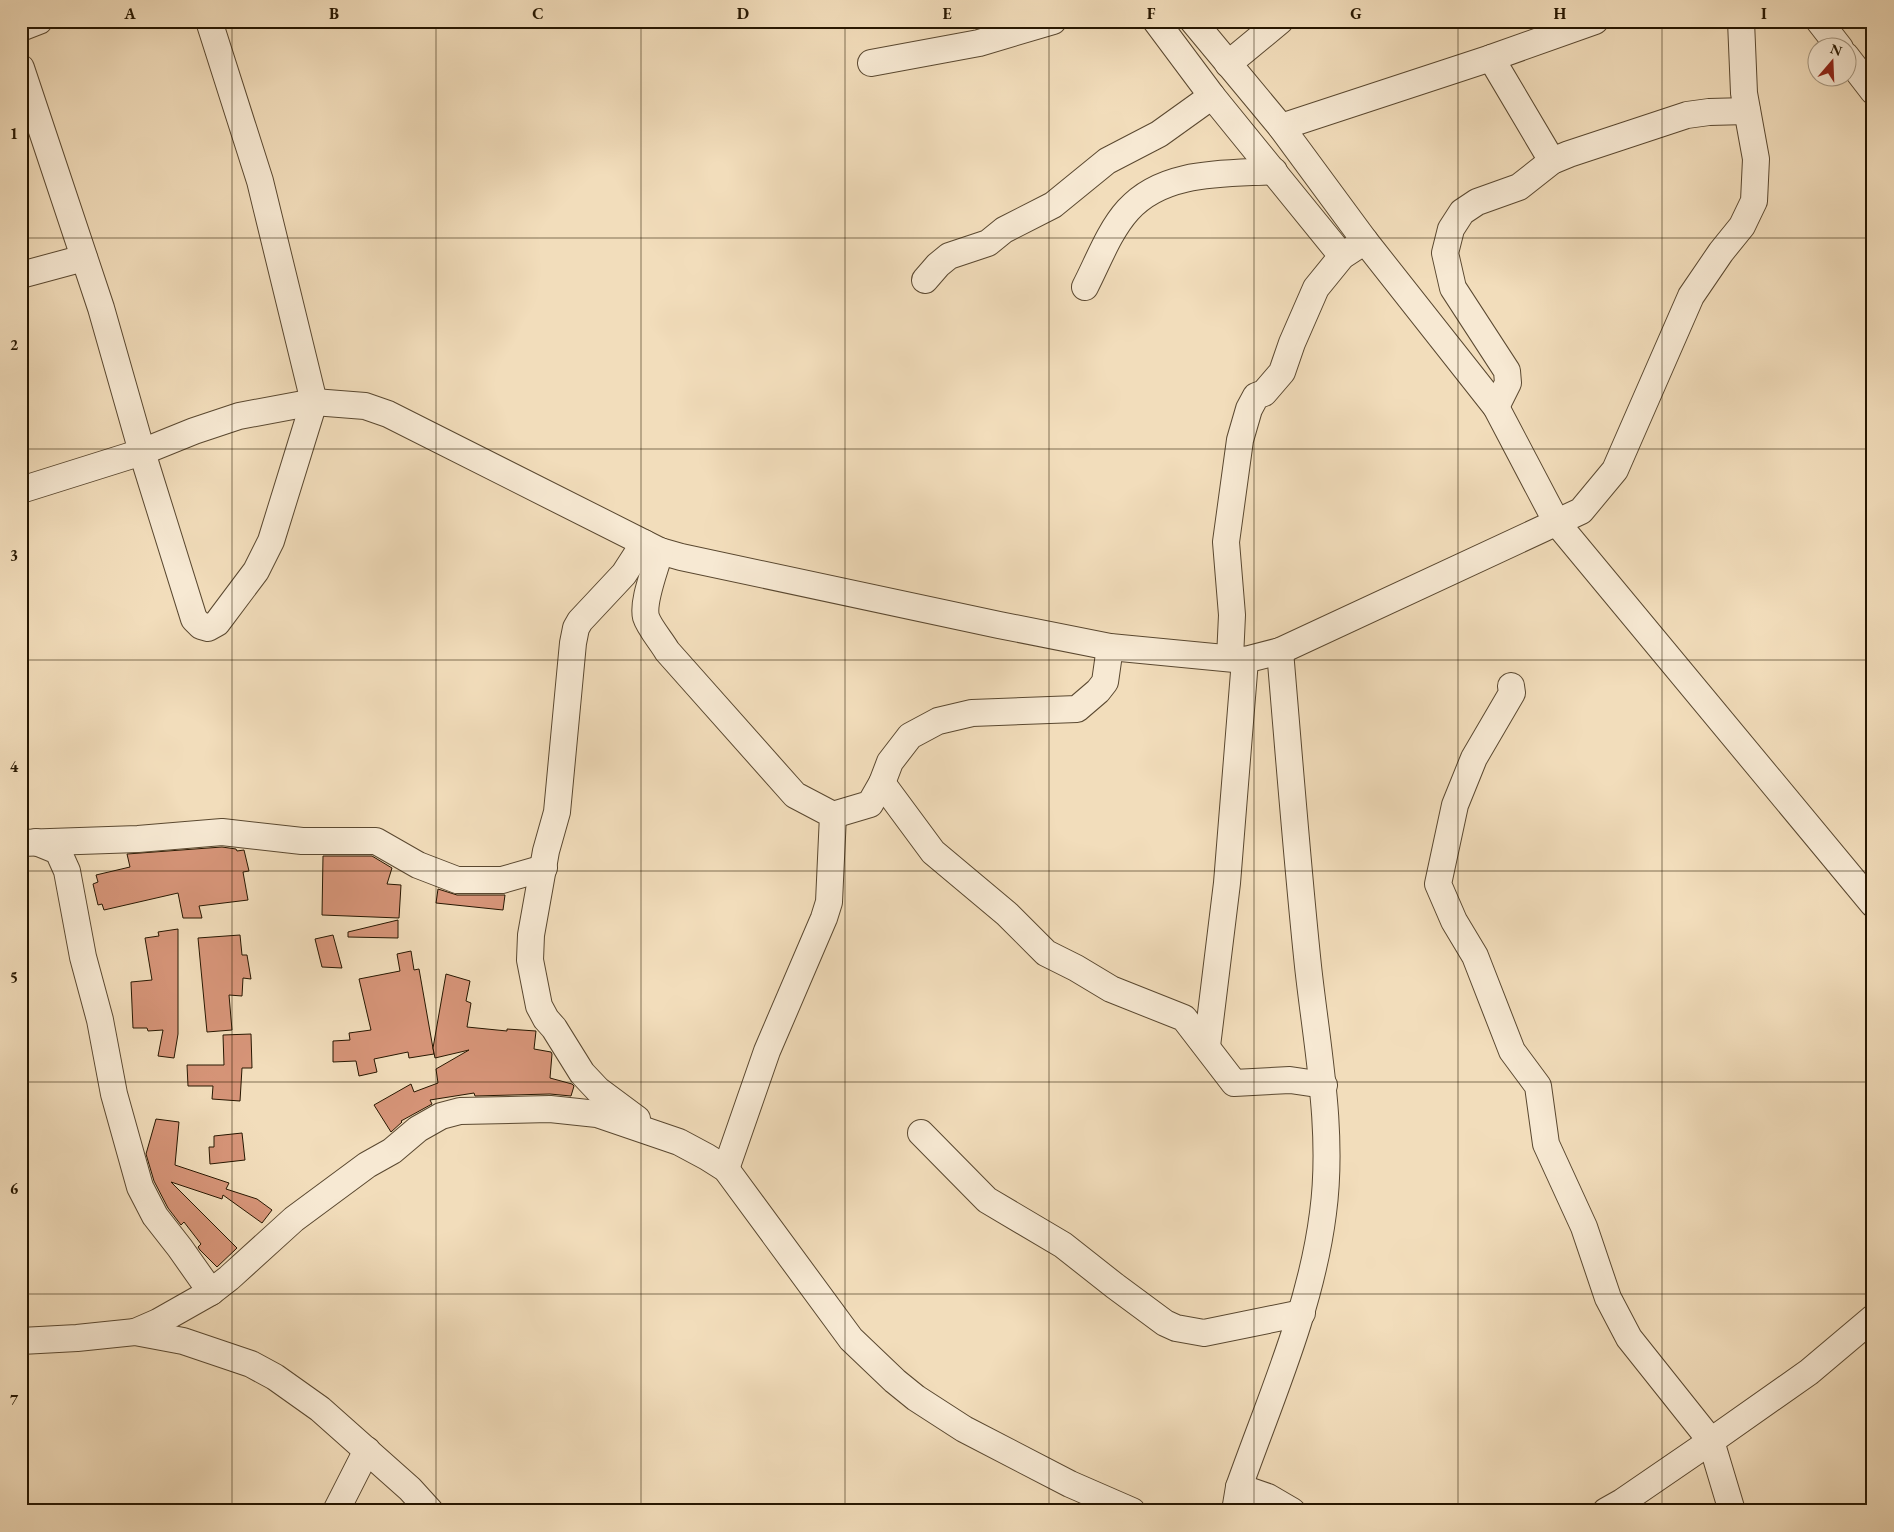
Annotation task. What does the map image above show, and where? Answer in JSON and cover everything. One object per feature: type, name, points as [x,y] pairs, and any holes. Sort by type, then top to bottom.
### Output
[{"type":"street","points":[[21,28],[39,21]]},
{"type":"street","points":[[21,68],[101,308],[142,452],[194,619],[200,626],[212,627],[256,571],[269,548],[314,402],[260,181],[208,21]]},
{"type":"street","points":[[871,64],[979,43],[1053,21]]},
{"type":"street","points":[[1156,21],[1212,96],[1342,256]]},
{"type":"street","points":[[1193,21],[1281,127],[1365,242],[1496,406],[1557,523],[1873,904]]},
{"type":"street","points":[[1228,64],[1280,21]]},
{"type":"street","points":[[1281,127],[1491,58],[1595,21]]},
{"type":"street","points":[[21,490],[142,452],[220,421],[314,402],[365,406],[388,414],[652,547],[845,593],[1110,646],[1237,659],[1280,651],[1581,511],[1615,470],[1691,296],[1721,252],[1742,226],[1754,202],[1756,159],[1744,93],[1741,21]]},
{"type":"street","points":[[1819,21],[1832,38]]},
{"type":"street","points":[[1491,58],[1552,161]]},
{"type":"street","points":[[1856,69],[1873,90]]},
{"type":"street","points":[[926,280],[938,265],[949,256],[988,243],[1004,230],[1053,205],[1107,161],[1159,134],[1212,96]]},
{"type":"street","points":[[1496,406],[1508,383],[1507,371],[1453,288],[1445,253],[1451,229],[1462,212],[1477,202],[1519,187],[1552,161],[1687,115],[1709,112],[1747,112]]},
{"type":"street","points":[[1085,287],[1119,223],[1129,209],[1149,194],[1172,182],[1190,176],[1274,171]]},
{"type":"street","points":[[1207,1046],[1227,882],[1237,659],[1226,542],[1240,440],[1249,408],[1256,396],[1264,393],[1282,372],[1316,288],[1342,256],[1365,242]]},
{"type":"street","points":[[21,275],[84,258]]},
{"type":"street","points":[[652,547],[646,618],[667,651],[795,796],[833,815],[870,804],[882,783],[890,762],[910,736],[938,721],[972,713],[1077,709],[1098,691],[1105,682],[1110,646]]},
{"type":"street","points":[[652,547],[624,574],[580,621],[576,628],[557,812],[546,851],[531,935],[530,953],[534,987],[546,1020],[554,1028],[582,1073],[598,1090],[636,1118],[653,1134]]},
{"type":"street","points":[[1280,651],[1306,939],[1315,1025],[1324,1085],[1327,1148],[1324,1212],[1302,1313],[1237,1499],[1268,1497],[1292,1511]]},
{"type":"street","points":[[1511,686],[1512,693],[1474,758],[1455,805],[1438,884],[1454,921],[1474,956],[1512,1051],[1538,1086],[1546,1144],[1584,1227],[1608,1298],[1630,1338],[1711,1441],[1732,1511]]},
{"type":"street","points":[[882,783],[934,852],[1007,914],[1046,954],[1076,968],[1111,989],[1184,1018],[1234,1083],[1290,1080],[1324,1085]]},
{"type":"street","points":[[726,1169],[767,1051],[824,918],[829,902],[833,815]]},
{"type":"street","points":[[29,843],[138,839],[222,832],[302,841],[376,841],[418,865],[457,880],[502,880],[544,868]]},
{"type":"street","points":[[29,843],[58,851],[68,871],[82,957],[100,1020],[114,1094],[140,1187],[155,1216],[211,1292]]},
{"type":"street","points":[[135,1332],[158,1322],[211,1292],[294,1219],[367,1165],[392,1151],[418,1129],[441,1116],[460,1111],[550,1109],[597,1114],[679,1142],[726,1169],[851,1340],[916,1398],[964,1429],[1070,1484],[1132,1511]]},
{"type":"street","points":[[921,1133],[988,1200],[1063,1245],[1165,1323],[1176,1328],[1204,1333],[1302,1313]]},
{"type":"street","points":[[1606,1511],[1622,1502],[1809,1372],[1873,1318]]},
{"type":"street","points":[[21,1341],[135,1332],[183,1341],[251,1364],[275,1377],[304,1397],[368,1450],[410,1489],[430,1511]]},
{"type":"street","points":[[336,1511],[368,1450]]},
{"type":"building","points":[[222,847],[236,849],[237,851],[244,850],[249,871],[243,872],[248,900],[199,906],[202,918],[183,918],[178,893],[104,910],[102,904],[98,905],[93,884],[98,882],[96,875],[130,867],[127,854]]},
{"type":"building","points":[[323,856],[372,856],[392,868],[387,884],[401,885],[399,918],[322,915]]},
{"type":"building","points":[[438,889],[457,895],[505,895],[503,910],[436,903]]},
{"type":"building","points":[[398,920],[398,938],[348,937],[348,932]]},
{"type":"building","points":[[178,929],[178,1034],[174,1058],[158,1056],[163,1030],[148,1031],[147,1028],[133,1028],[131,982],[152,980],[145,938],[159,936],[158,932]]},
{"type":"building","points":[[240,935],[242,955],[247,955],[251,979],[243,978],[242,996],[229,995],[232,1030],[207,1032],[198,938]]},
{"type":"building","points":[[333,935],[342,968],[322,967],[315,939]]},
{"type":"building","points":[[411,951],[414,970],[419,969],[434,1054],[409,1058],[408,1052],[374,1059],[377,1072],[359,1076],[356,1061],[333,1062],[333,1041],[350,1040],[349,1033],[371,1030],[359,979],[400,971],[397,954]]},
{"type":"building","points":[[446,974],[470,981],[466,1001],[471,1003],[467,1027],[507,1031],[507,1029],[536,1031],[534,1049],[551,1052],[550,1078],[572,1084],[574,1086],[571,1096],[550,1094],[475,1096],[474,1093],[430,1100],[432,1104],[401,1121],[391,1132],[374,1105],[411,1084],[414,1092],[438,1083],[436,1069],[469,1050],[435,1058],[433,1048]]},
{"type":"building","points":[[251,1034],[252,1068],[242,1068],[240,1101],[212,1099],[213,1086],[188,1086],[187,1065],[224,1065],[223,1035]]},
{"type":"building","points":[[156,1119],[179,1122],[175,1165],[229,1183],[226,1189],[257,1199],[272,1210],[262,1223],[223,1195],[222,1199],[171,1182],[237,1248],[217,1267],[200,1250],[198,1247],[201,1244],[184,1222],[181,1225],[168,1208],[154,1181],[146,1154]]},
{"type":"building","points":[[242,1133],[245,1160],[210,1164],[209,1147],[214,1147],[214,1136]]}]
